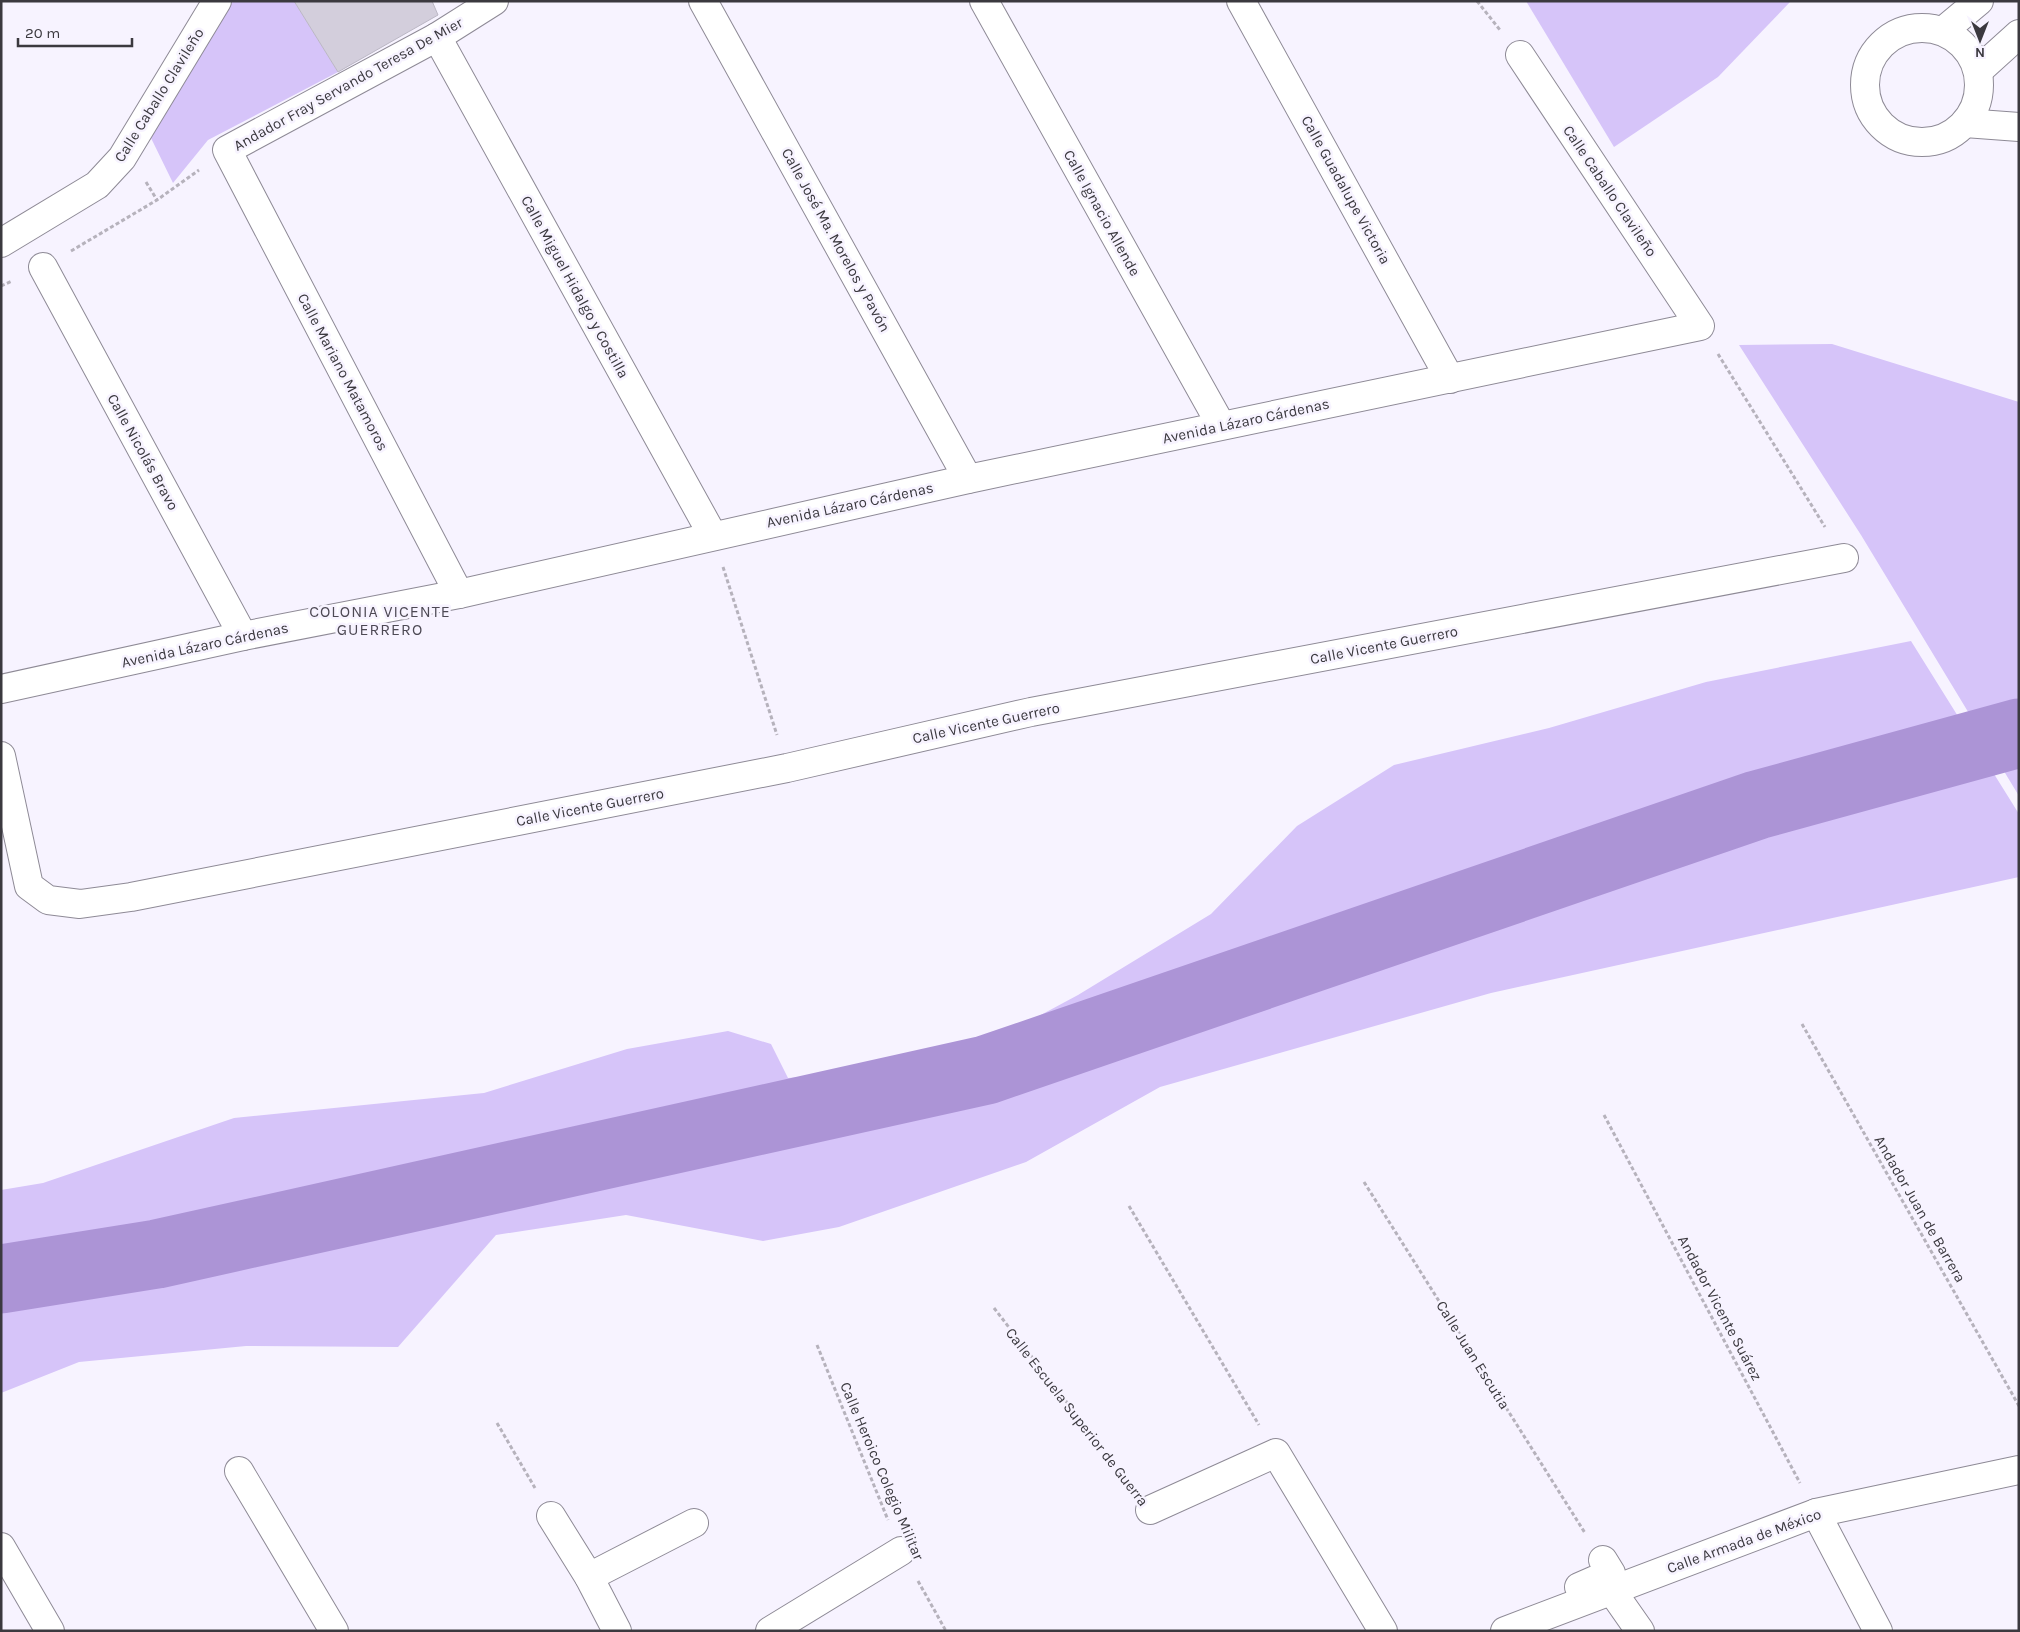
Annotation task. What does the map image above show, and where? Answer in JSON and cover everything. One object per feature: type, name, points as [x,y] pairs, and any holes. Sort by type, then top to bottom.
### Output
[{"type":"street","name":"Calle Caballo Clavileño","points":[[1,243],[97,185],[122,158],[217,1]]},
{"type":"street","name":"Andador Fray Servando Teresa De Mier","points":[[227,150],[437,37],[494,1]]},
{"type":"street","name":"Calle José Ma. Morelos y Pavón","points":[[703,1],[968,479]]},
{"type":"street","name":"Calle Ignacio Allende","points":[[984,1],[1222,425]]},
{"type":"street","name":"Calle Guadalupe Victoria","points":[[1241,1],[1450,379]]},
{"type":"street","points":[[1942,31],[1978,1]]},
{"type":"street","points":[[1924,27],[1942,31],[1959,40],[1971,54],[1978,70],[1980,89],[1975,108],[1965,123],[1950,135],[1931,141],[1912,141],[1894,135],[1879,123],[1869,106],[1865,88],[1867,69],[1875,52],[1888,38],[1905,30],[1924,27]]},
{"type":"street","points":[[1978,70],[2019,34]]},
{"type":"street","name":"Calle Miguel Hidalgo y Costilla","points":[[437,37],[713,536]]},
{"type":"street","name":"Calle Caballo Clavileño","points":[[1520,56],[1700,326]]},
{"type":"street","points":[[1965,123],[2019,127]]},
{"type":"street","name":"Calle Mariano Matamoros","points":[[227,150],[459,594]]},
{"type":"street","name":"Calle Nicolás Bravo","points":[[43,267],[243,636]]},
{"type":"street","name":"Avenida Lázaro Cárdenas","points":[[1,689],[243,636],[459,594],[968,479],[1700,326]]},
{"type":"street","name":"Calle Vicente Guerrero","points":[[1,756],[29,886],[48,900],[80,904],[131,897],[787,768],[1031,712],[1844,558]]},
{"type":"street","points":[[1276,1453],[1383,1631]]},
{"type":"street","name":"Calle Escuela Superior de Guerra","points":[[1150,1510],[1276,1453]]},
{"type":"street","name":"Calle Armada de México","points":[[1505,1631],[1816,1513],[2019,1470]]},
{"type":"street","points":[[239,1471],[334,1631]]},
{"type":"street","points":[[1816,1513],[1878,1631]]},
{"type":"street","points":[[551,1516],[589,1578],[617,1631]]},
{"type":"street","points":[[589,1578],[694,1523]]},
{"type":"street","points":[[1,1547],[50,1631]]},
{"type":"street","points":[[770,1631],[901,1551]]},
{"type":"street","points":[[1545,1615],[1543,1604],[1611,1573],[1603,1560]]},
{"type":"street","points":[[1612,1591],[1640,1631]]},
{"type":"path","points":[[43,267],[158,200],[227,150]]},
{"type":"path","points":[[1700,326],[1844,558]]},
{"type":"path","points":[[713,536],[787,768]]},
{"type":"path","name":"Andador Juan de Barrera","points":[[1802,1024],[2019,1406]]},
{"type":"path","name":"Andador Vicente Suárez","points":[[1604,1115],[1816,1513]]},
{"type":"path","name":"Calle Juan Escutia","points":[[1364,1182],[1582,1528]]},
{"type":"path","points":[[1129,1206],[1276,1453]]},
{"type":"path","name":"Calle Escuela Superior de Guerra","points":[[994,1308],[1150,1510]]},
{"type":"path","name":"Calle Heroico Colegio Militar","points":[[817,1345],[901,1551],[946,1631]]},
{"type":"path","points":[[498,1423],[551,1516]]},
{"type":"shaded area","points":[[233,1],[294,1],[338,72],[208,140],[173,183],[151,138]]},
{"type":"shaded area","points":[[1526,1],[1791,1],[1718,77],[1614,147]]},
{"type":"shaded area","points":[[1832,344],[2019,402],[2019,796],[1861,535],[1739,345]]},
{"type":"shaded area","points":[[1911,641],[2019,814],[2019,877],[1491,993],[1160,1087],[1026,1162],[839,1227],[763,1241],[626,1215],[496,1235],[398,1347],[246,1346],[79,1362],[1,1393],[1,1190],[43,1183],[234,1118],[484,1093],[627,1049],[728,1031],[771,1044],[788,1078],[867,1072],[955,1061],[1078,995],[1211,914],[1297,826],[1394,765],[1549,728],[1706,682]]},
{"type":"building","points":[[294,1],[432,1],[438,15],[338,72]]},
{"type":"waterway","points":[[1,1279],[157,1254],[986,1070],[1757,805],[2019,733]]},
{"type":"district","name":"COLONIA VICENTE GUERRERO","points":[[380,620]]}]
